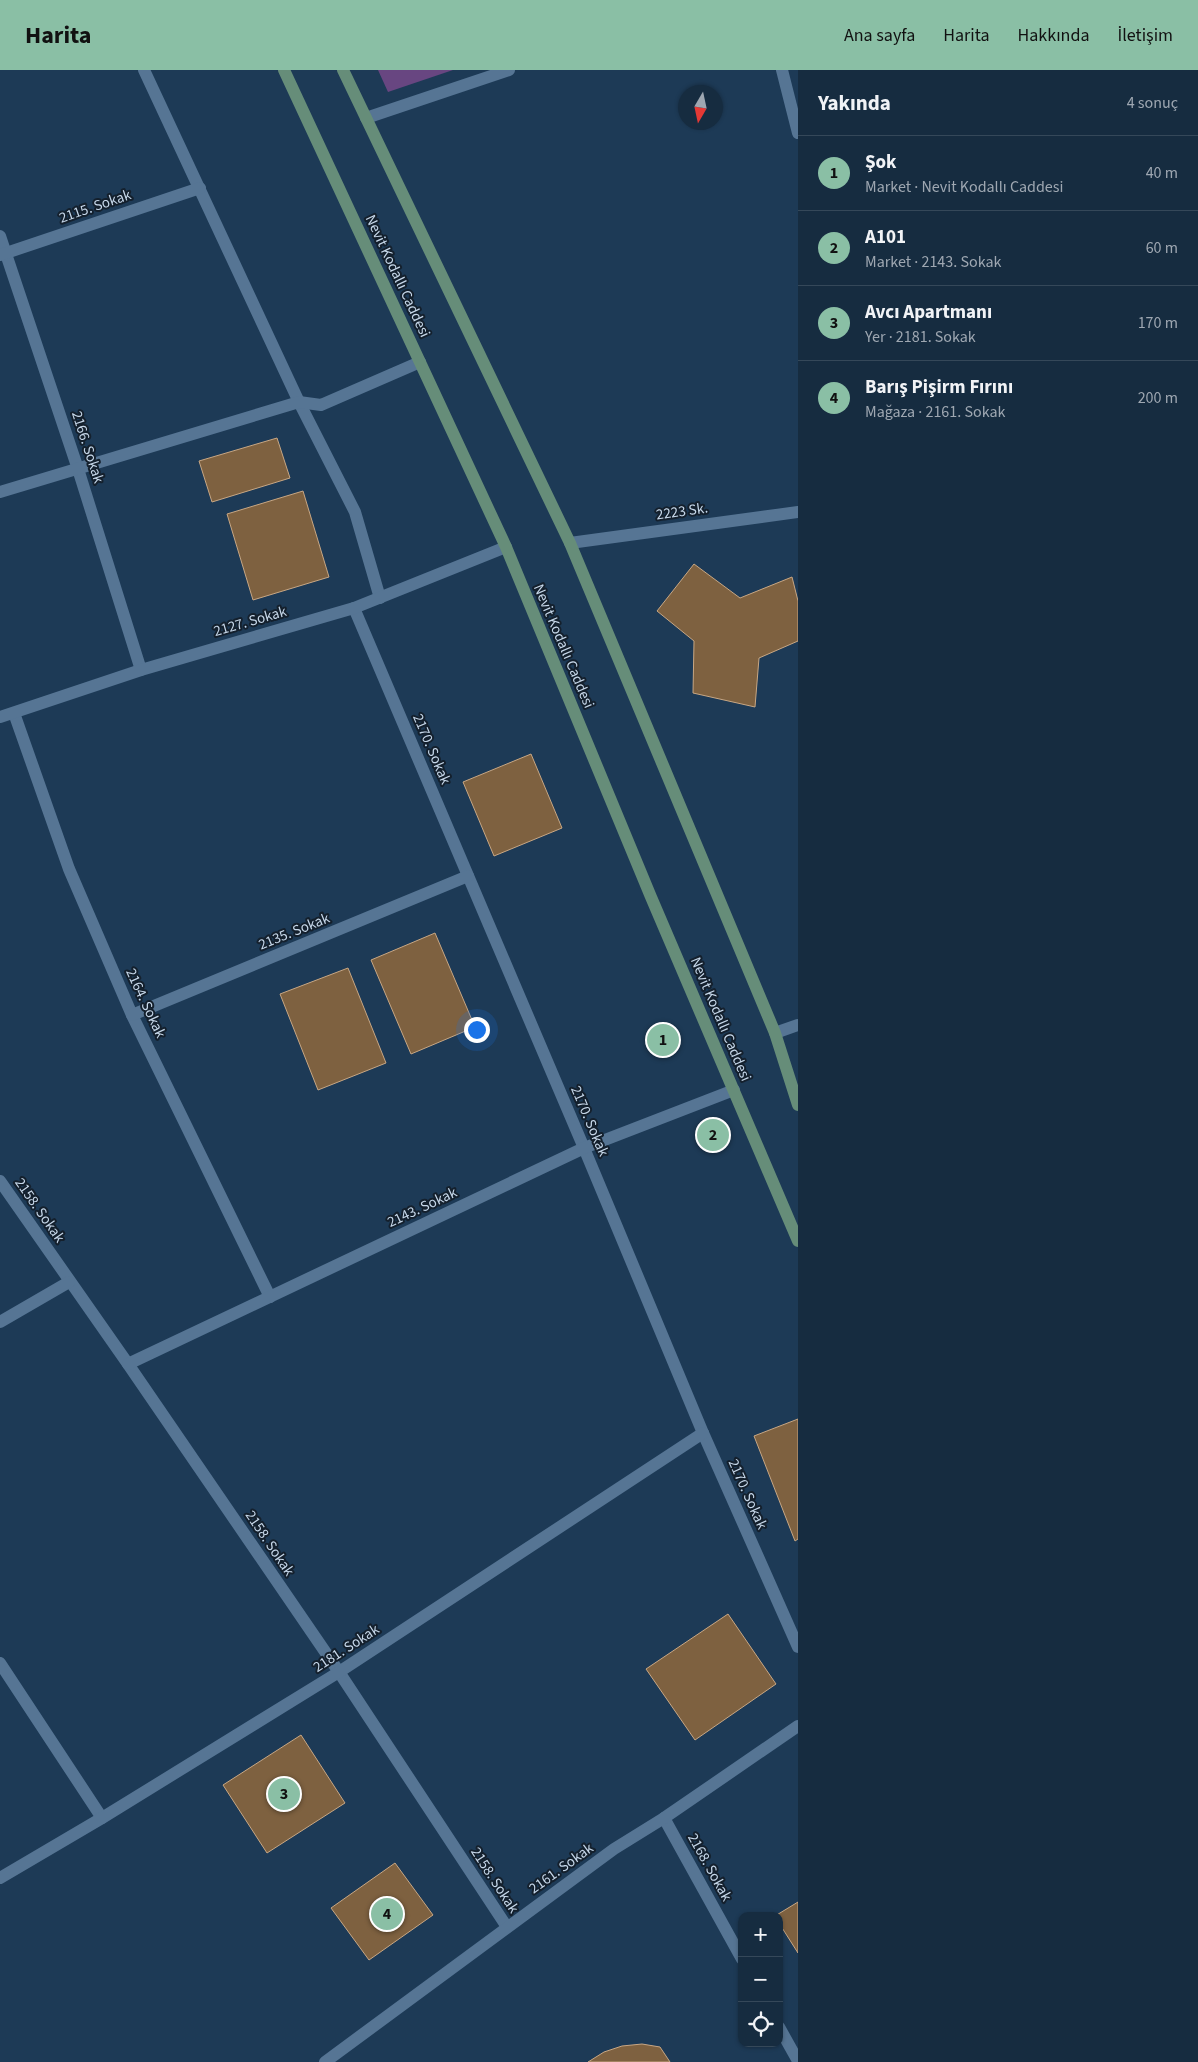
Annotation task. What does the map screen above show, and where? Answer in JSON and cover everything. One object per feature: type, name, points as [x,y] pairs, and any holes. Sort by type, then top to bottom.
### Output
[{"type":"main road","name":"Nevit Kodallı Caddesi","points":[[284,70],[506,547],[651,897],[798,1241]]},
{"type":"main road","points":[[343,70],[570,543],[774,1033],[798,1105]]},
{"type":"street","points":[[144,70],[299,402],[355,512],[380,598]]},
{"type":"street","points":[[366,118],[509,70]]},
{"type":"street","points":[[782,70],[798,133]]},
{"type":"street","name":"2115. Sokak","points":[[3,254],[200,188]]},
{"type":"street","name":"2166. Sokak","points":[[0,236],[3,254],[78,469],[141,670]]},
{"type":"street","points":[[0,492],[299,402],[321,405],[420,362]]},
{"type":"street","name":"2223 Sk.","points":[[570,543],[798,512]]},
{"type":"street","name":"2127. Sokak","points":[[0,717],[141,670],[354,608],[506,547]]},
{"type":"street","name":"2170. Sokak","points":[[354,608],[703,1433],[798,1647]]},
{"type":"street","name":"2164. Sokak","points":[[14,713],[69,869],[132,1015],[270,1297]]},
{"type":"street","name":"2135. Sokak","points":[[132,1015],[468,876]]},
{"type":"street","points":[[774,1033],[798,1025]]},
{"type":"street","name":"2143. Sokak","points":[[128,1364],[584,1148],[734,1090]]},
{"type":"street","name":"2158. Sokak","points":[[0,1181],[339,1672],[507,1927]]},
{"type":"street","points":[[0,1322],[69,1282]]},
{"type":"street","name":"2181. Sokak","points":[[0,1878],[102,1818],[339,1672],[703,1433]]},
{"type":"street","points":[[0,1663],[102,1818]]},
{"type":"street","name":"2161. Sokak","points":[[325,2062],[614,1849],[664,1818],[798,1726]]},
{"type":"street","name":"2168. Sokak","points":[[664,1818],[741,1957]]},
{"type":"street","points":[[783,2034],[798,2061]]},
{"type":"shaded area","points":[[378,70],[453,70],[388,92]]},
{"type":"building","points":[[277,438],[290,478],[212,502],[199,461]]},
{"type":"building","points":[[303,491],[329,577],[253,600],[227,514]]},
{"type":"building","points":[[694,564],[740,598],[792,577],[798,601],[798,641],[759,658],[755,707],[693,693],[694,641],[657,611]]},
{"type":"building","points":[[531,754],[562,828],[494,856],[463,782]]},
{"type":"building","points":[[435,933],[475,1027],[411,1054],[371,960]]},
{"type":"building","points":[[348,968],[386,1063],[318,1090],[280,994]]},
{"type":"building","points":[[798,1419],[798,1539],[795,1541],[754,1436]]},
{"type":"building","points":[[728,1614],[776,1684],[695,1740],[646,1669]]},
{"type":"building","points":[[301,1735],[345,1803],[267,1853],[223,1785]]},
{"type":"building","points":[[395,1863],[433,1915],[369,1960],[331,1908]]},
{"type":"building","points":[[798,1902],[798,1953],[783,1929],[782,1912]]},
{"type":"building","points":[[642,2044],[660,2047],[670,2062],[588,2062],[604,2052],[622,2046]]},
{"type":"place","name":"Şok","points":[[663,1040]]},
{"type":"place","name":"A101","points":[[713,1135]]},
{"type":"place","name":"Avcı Apartmanı","points":[[284,1794]]},
{"type":"place","name":"Barış Pişirm Fırını","points":[[387,1914]]}]
